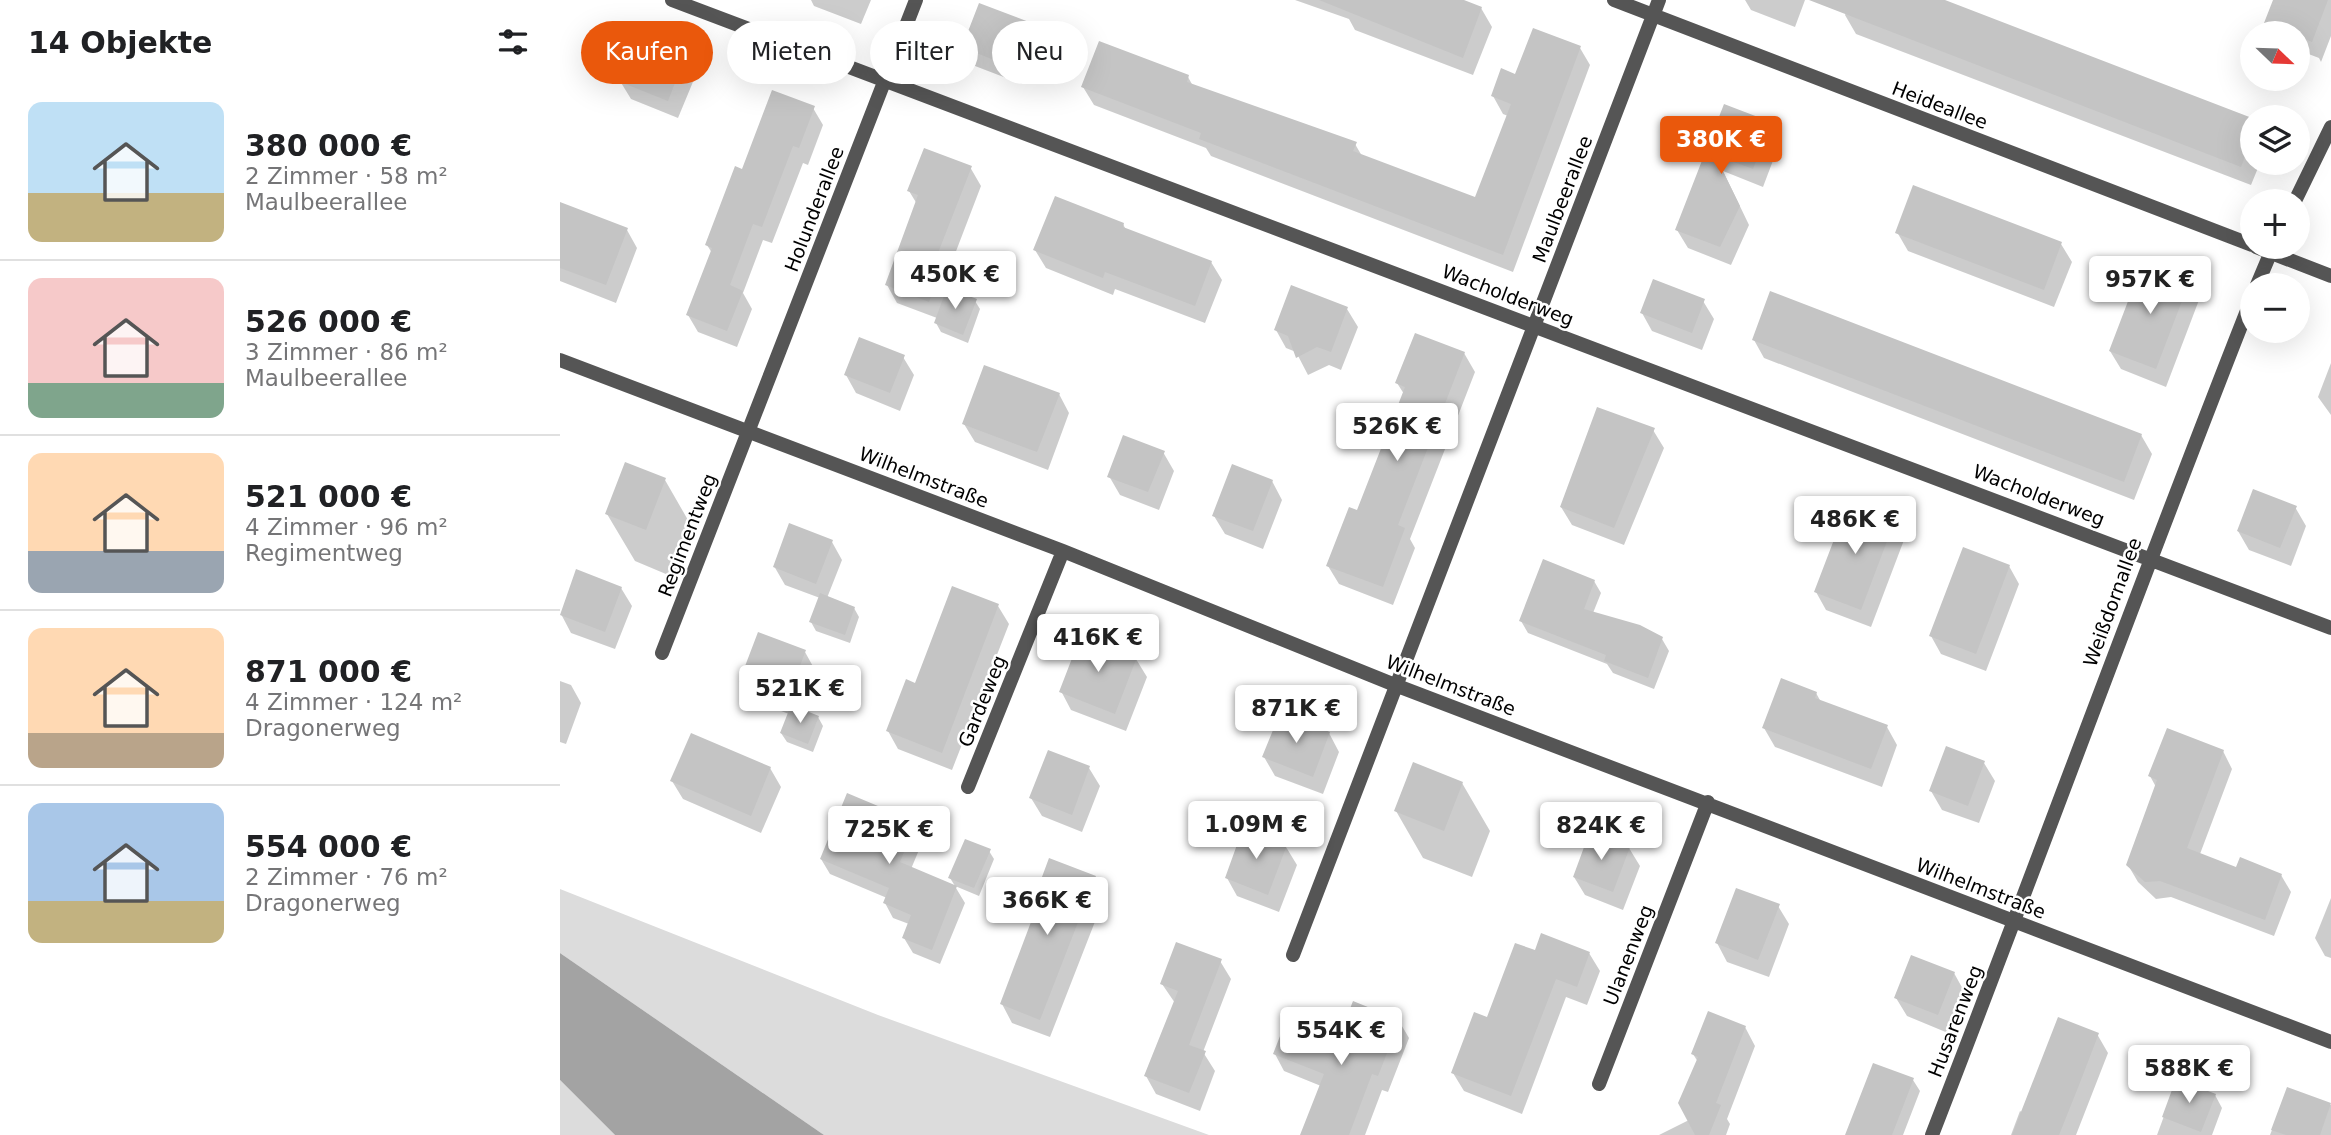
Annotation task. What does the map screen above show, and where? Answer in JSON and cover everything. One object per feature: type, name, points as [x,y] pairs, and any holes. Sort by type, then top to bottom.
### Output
[{"type":"street","name":"Wacholderweg","points":[[672,0],[870,74]]},
{"type":"street","name":"Holunderallee","points":[[908,21],[916,0]]},
{"type":"street","name":"Heideallee","points":[[1614,0],[2240,241]]},
{"type":"street","name":"Maulbeerallee","points":[[1293,955],[1659,0]]},
{"type":"street","name":"Holunderallee","points":[[747,431],[883,84]]},
{"type":"street","name":"Wacholderweg","points":[[896,84],[2331,628]]},
{"type":"street","points":[[2301,189],[2331,127]]},
{"type":"street","name":"Heideallee","points":[[2292,259],[2331,276]]},
{"type":"street","name":"Weißdornallee","points":[[2015,922],[2149,557],[2240,328]]},
{"type":"street","name":"Wilhelmstraße","points":[[560,360],[1063,551],[1395,685],[1708,802],[2331,1042]]},
{"type":"street","name":"Regimentweg","points":[[662,653],[747,431]]},
{"type":"street","name":"Gardeweg","points":[[968,788],[1063,551]]},
{"type":"street","name":"Ulanenweg","points":[[1599,1084],[1708,802]]},
{"type":"street","name":"Husarenweg","points":[[1932,1135],[2015,922]]},
{"type":"shaded area","points":[[560,889],[878,1015],[1209,1135],[824,1135],[560,953]]},
{"type":"shaded area","points":[[560,953],[824,1135],[615,1135],[560,1080]]},
{"type":"shaded area","points":[[560,1080],[615,1135],[560,1135]]},
{"type":"building","points":[[1319,0],[1464,0],[1482,7],[1463,58]]},
{"type":"building","points":[[1809,0],[1945,0],[2240,113],[2240,167]]},
{"type":"building","points":[[2273,0],[2328,0],[2312,42],[2310,21],[2265,21]]},
{"type":"building","points":[[979,3],[1026,21],[992,21],[992,59],[978,54],[978,21],[972,21]]},
{"type":"building","points":[[1533,28],[1581,46],[1503,255],[1199,139],[1201,133],[1081,87],[1082,84],[1088,84],[1088,69],[1099,41],[1189,75],[1187,82],[1357,142],[1353,151],[1475,197],[1511,104],[1491,96],[1501,68],[1515,74]]},
{"type":"building","points":[[626,84],[675,84],[668,101]]},
{"type":"building","points":[[772,90],[815,106],[799,148],[793,146],[762,227],[753,224],[730,285],[743,291],[727,331],[686,315],[712,248],[705,245],[735,166],[742,169]]},
{"type":"building","points":[[1724,104],[1771,122],[1753,169],[1715,155],[1740,206],[1720,247],[1675,230]]},
{"type":"building","points":[[924,148],[972,166],[938,253],[946,256],[929,302],[885,285],[918,195],[907,191]]},
{"type":"building","points":[[1913,185],[2062,242],[2044,290],[1895,233]]},
{"type":"building","points":[[1055,196],[1124,223],[1123,227],[1212,261],[1195,306],[1105,272],[1103,278],[1033,250]]},
{"type":"building","points":[[560,202],[628,228],[606,285],[560,268]]},
{"type":"building","points":[[2143,262],[2190,280],[2156,369],[2109,351]]},
{"type":"building","points":[[1653,279],[1705,299],[1692,333],[1640,313]]},
{"type":"building","points":[[1291,285],[1348,307],[1331,352],[1317,347],[1296,358],[1288,336],[1274,330]]},
{"type":"building","points":[[947,288],[977,299],[963,335],[934,323]]},
{"type":"building","points":[[1770,291],[2142,434],[2124,482],[1752,340]]},
{"type":"building","points":[[1415,333],[1465,352],[1398,525],[1405,528],[1383,587],[1326,566],[1349,507],[1357,510],[1405,387],[1395,383]]},
{"type":"building","points":[[859,337],[905,355],[890,393],[844,375]]},
{"type":"building","points":[[984,365],[1060,393],[1037,452],[962,424]]},
{"type":"building","points":[[1597,407],[1655,428],[1614,528],[1560,507]]},
{"type":"building","points":[[1123,435],[1165,451],[1148,492],[1107,477]]},
{"type":"building","points":[[625,462],[666,478],[646,530],[605,514]]},
{"type":"building","points":[[1232,464],[1273,480],[1253,531],[1212,516]]},
{"type":"building","points":[[2253,489],[2297,506],[2280,548],[2237,531]]},
{"type":"building","points":[[1848,503],[1895,520],[1861,610],[1814,592]]},
{"type":"building","points":[[789,523],[833,540],[816,584],[773,567]]},
{"type":"building","points":[[1963,547],[2010,565],[1976,654],[1929,636]]},
{"type":"building","points":[[1543,559],[1595,580],[1584,609],[1640,625],[1663,637],[1648,678],[1604,661],[1606,655],[1519,621]]},
{"type":"building","points":[[576,569],[622,587],[605,632],[560,615]]},
{"type":"building","points":[[952,586],[999,604],[942,753],[886,731],[906,679],[915,683]]},
{"type":"building","points":[[820,593],[855,607],[845,635],[809,622]]},
{"type":"building","points":[[758,632],[806,650],[787,700],[739,682]]},
{"type":"building","points":[[1081,635],[1137,657],[1115,714],[1059,692]]},
{"type":"building","points":[[1781,678],[1817,692],[1815,698],[1888,725],[1871,769],[1762,728]]},
{"type":"building","points":[[791,705],[819,716],[808,744],[780,733]]},
{"type":"building","points":[[1280,713],[1330,732],[1313,777],[1262,757]]},
{"type":"building","points":[[2167,728],[2224,750],[2187,848],[2236,867],[2240,857],[2282,874],[2265,920],[2160,881],[2145,882],[2126,865],[2157,780],[2148,776]]},
{"type":"building","points":[[691,733],[771,767],[751,816],[670,781]]},
{"type":"building","points":[[1946,746],[1985,761],[1968,806],[1929,791]]},
{"type":"building","points":[[1048,750],[1090,766],[1072,815],[1029,798]]},
{"type":"building","points":[[1413,762],[1463,782],[1444,831],[1394,811]]},
{"type":"building","points":[[847,793],[916,822],[900,862],[957,886],[932,950],[902,938],[911,915],[883,903],[889,888],[820,859]]},
{"type":"building","points":[[1243,828],[1287,845],[1268,895],[1225,878]]},
{"type":"building","points":[[1590,831],[1630,847],[1613,892],[1573,877]]},
{"type":"building","points":[[965,839],[991,849],[974,888],[948,878]]},
{"type":"building","points":[[1049,858],[1096,876],[1040,1020],[1000,1004],[1034,914],[1029,912]]},
{"type":"building","points":[[1736,888],[1780,904],[1758,960],[1715,943]]},
{"type":"building","points":[[1541,933],[1590,952],[1577,987],[1556,979],[1511,1096],[1451,1073],[1474,1012],[1487,1017],[1515,943],[1535,950]]},
{"type":"building","points":[[1176,942],[1222,959],[1189,1045],[1206,1051],[1189,1093],[1144,1076],[1178,991],[1160,984]]},
{"type":"building","points":[[1911,955],[1955,972],[1938,1015],[1894,998]]},
{"type":"building","points":[[1353,1001],[1400,1020],[1378,1076],[1372,1074],[1349,1135],[1300,1135],[1324,1074],[1273,1054],[1284,1026],[1335,1047]]},
{"type":"building","points":[[1708,1011],[1746,1026],[1716,1103],[1721,1105],[1709,1135],[1695,1135],[1678,1103],[1698,1057],[1691,1054]]},
{"type":"building","points":[[2058,1017],[2099,1033],[2079,1085],[2059,1135],[2012,1135]]},
{"type":"building","points":[[1873,1063],[1914,1078],[1892,1135],[1845,1135]]},
{"type":"building","points":[[2176,1079],[2216,1094],[2201,1132],[2162,1117]]},
{"type":"building","points":[[2287,1087],[2331,1103],[2320,1135],[2286,1135],[2271,1130]]}]
